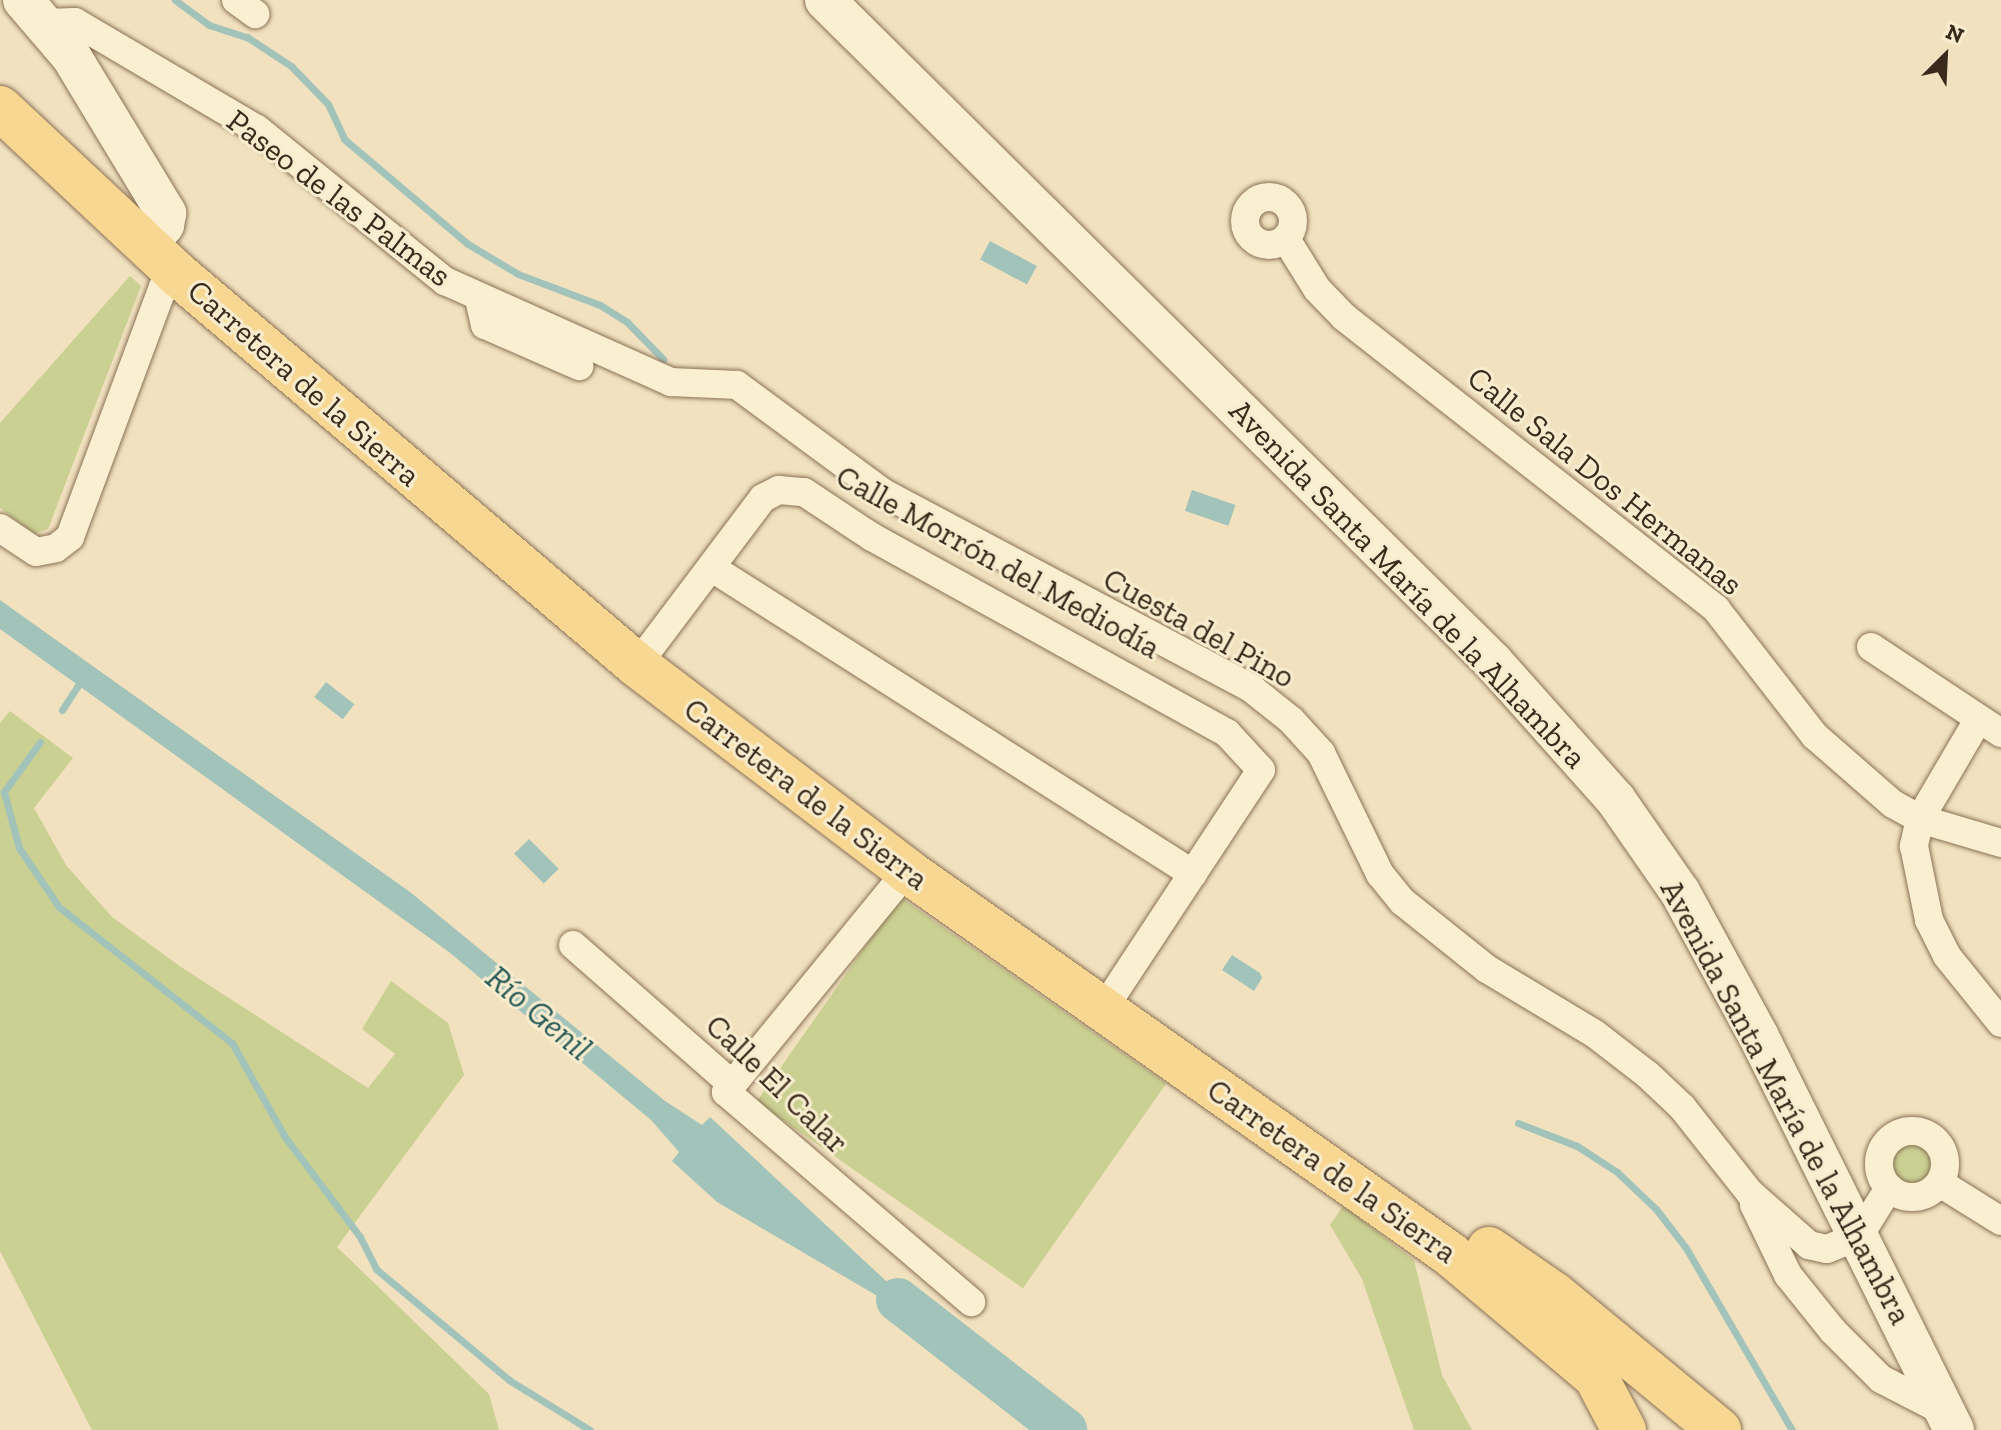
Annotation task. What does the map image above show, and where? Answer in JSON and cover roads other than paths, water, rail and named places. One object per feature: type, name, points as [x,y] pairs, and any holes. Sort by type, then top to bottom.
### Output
[{"type":"main road","name":"Carretera de la Sierra","points":[[0,108],[161,259],[637,665],[907,871],[1450,1254],[1596,1377]]},
{"type":"main road","points":[[1223,1094],[1316,1136],[1469,1235],[1554,1294],[1719,1430]]},
{"type":"main road","points":[[1596,1377],[1624,1430]]},
{"type":"street","name":"Avenida Santa María de la Alhambra","points":[[825,0],[1493,662],[1616,800],[1686,903],[1859,1236],[1950,1421]]},
{"type":"street","name":"Paseo de las Palmas","points":[[34,12],[71,56],[166,213],[161,259]]},
{"type":"street","name":"Paseo de las Palmas","points":[[34,12],[75,22],[257,129],[403,250],[479,299],[485,325],[579,366]]},
{"type":"street","name":"Calle Sala Dos Hermanas","points":[[1286,239],[1317,289],[1344,317],[1716,609],[1815,736],[1893,804],[1920,819],[2001,843]]},
{"type":"street","points":[[0,528],[23,546],[45,553],[70,537],[163,287],[161,259]]},
{"type":"street","name":"Cuesta del Pino","points":[[479,299],[671,382],[737,385],[882,492],[1252,689],[1291,720],[1321,753],[1380,874],[1403,902],[1487,969],[1595,1034],[1648,1075],[1682,1107],[1750,1193],[1809,1245],[1827,1249],[1859,1236]]},
{"type":"street","name":"Calle Morrón del Mediodía","points":[[637,665],[763,498],[779,490],[804,492],[872,537],[1194,710],[1227,733],[1261,770],[1193,874]]},
{"type":"street","points":[[712,568],[1193,874],[1103,1010]]},
{"type":"street","points":[[1871,647],[1989,727],[1920,819],[1914,846],[1929,920],[1947,956],[2001,1023]]},
{"type":"street","points":[[732,1084],[907,871]]},
{"type":"street","name":"Calle El Calar","points":[[573,945],[732,1084],[726,1092],[971,1302]]},
{"type":"street","points":[[1859,1236],[1889,1188],[1879,1157],[1888,1140],[1911,1130],[1940,1144],[1946,1165],[1940,1183],[1919,1197],[1889,1188]]},
{"type":"street","points":[[1940,1183],[2001,1221]]},
{"type":"street","name":"Cuesta del Pino","points":[[1750,1193],[1788,1275],[1833,1331],[1881,1379],[1950,1421]]},
{"type":"street","name":"Carretera de la Sierra","points":[[1596,1377],[1649,1430]]},
{"type":"water","points":[[990,241],[1037,266],[1027,284],[980,260]]},
{"type":"water","points":[[1192,490],[1235,505],[1228,526],[1185,511]]},
{"type":"water","points":[[0,600],[410,892],[665,1101],[702,1125],[710,1117],[944,1335],[717,1202],[672,1161],[679,1152],[651,1120],[449,952],[0,629]]},
{"type":"water","points":[[326,682],[354,704],[343,719],[314,697]]},
{"type":"water","points":[[529,839],[559,869],[544,884],[514,854]]},
{"type":"water","points":[[1232,955],[1260,973],[1262,978],[1254,991],[1222,970]]},
{"type":"waterway","points":[[175,0],[209,25],[247,37],[291,66],[328,104],[344,139],[468,244],[518,274],[600,305],[627,322],[663,359]]},
{"type":"waterway","points":[[62,710],[83,678]]},
{"type":"waterway","points":[[40,742],[4,792],[19,848],[59,907],[232,1043],[285,1137],[360,1237],[376,1269],[509,1380],[590,1430]]},
{"type":"waterway","points":[[1518,1123],[1577,1146],[1617,1172],[1656,1209],[1686,1248],[1792,1430]]},
{"type":"waterway","name":"Río Genil","points":[[898,1300],[1065,1430]]}]
